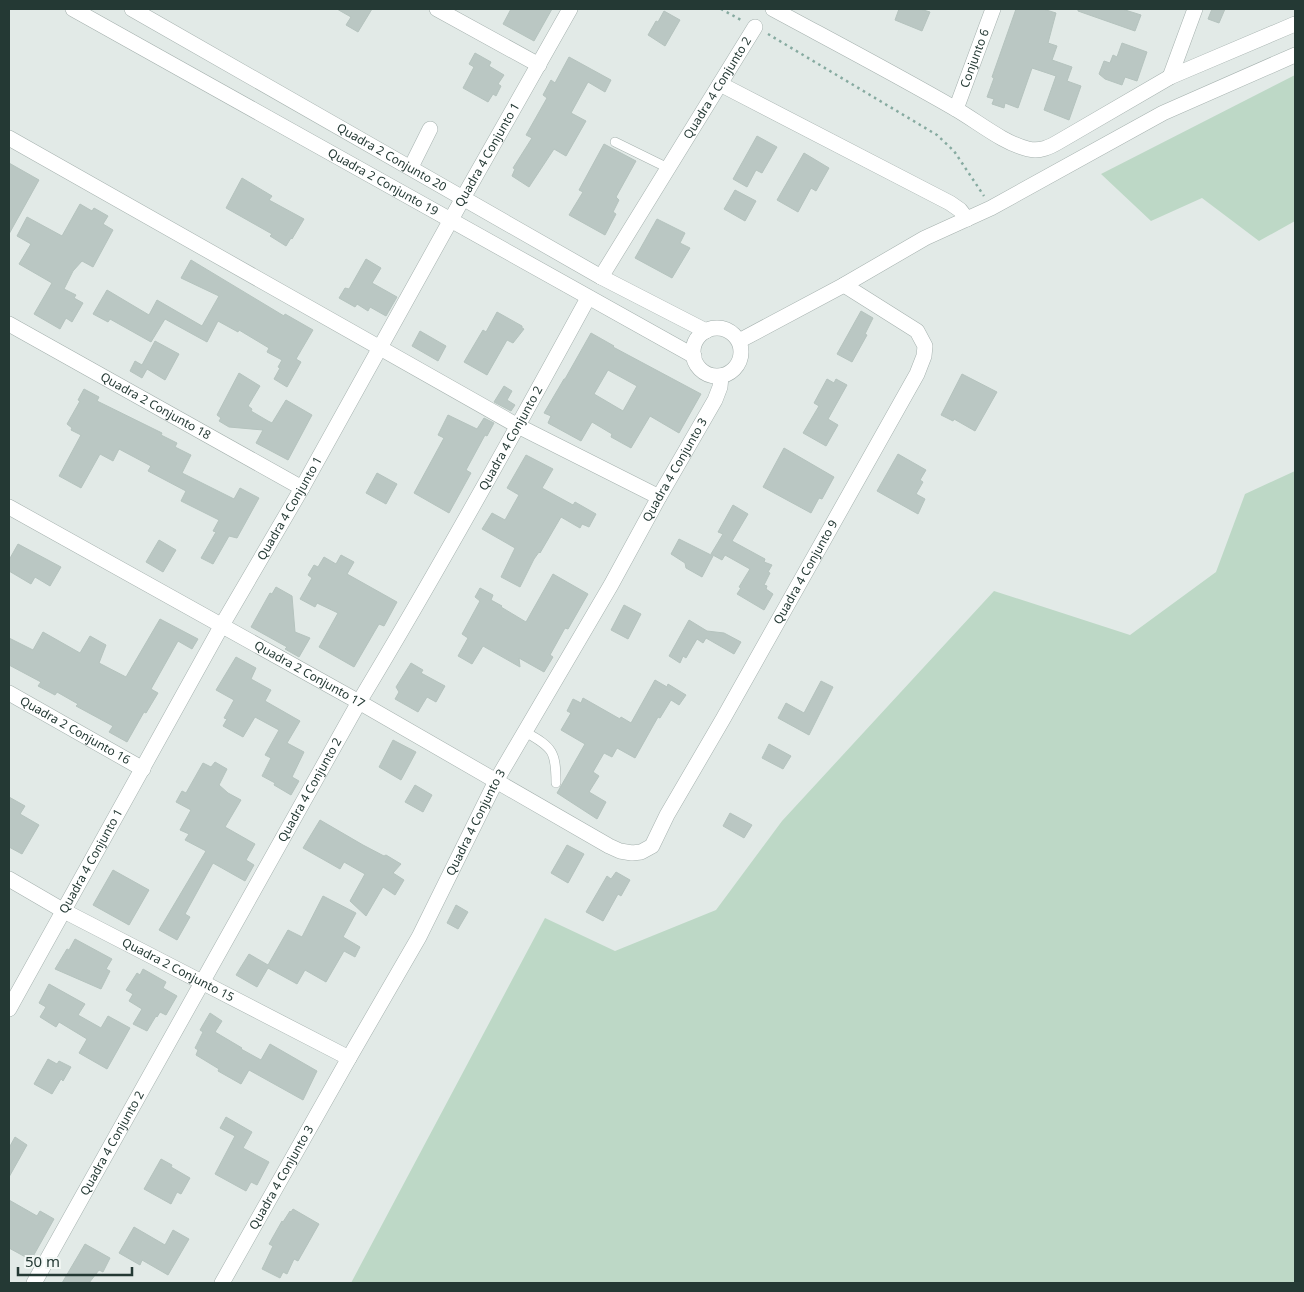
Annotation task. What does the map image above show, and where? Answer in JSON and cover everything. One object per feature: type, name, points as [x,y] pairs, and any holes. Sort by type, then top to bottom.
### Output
[{"type":"street","name":"Quadra 2 Conjunto 19","points":[[73,9],[694,356]]},
{"type":"street","name":"Quadra 2 Conjunto 20","points":[[132,9],[601,277],[706,331]]},
{"type":"street","points":[[438,9],[539,65]]},
{"type":"street","name":"Quadra 4 Conjunto 1","points":[[9,1009],[222,625],[302,488],[570,9]]},
{"type":"street","points":[[773,9],[790,13],[1004,139],[1027,149],[1038,150],[1048,148],[1170,77],[1295,24]]},
{"type":"street","name":"Conjunto 6","points":[[956,109],[993,9]]},
{"type":"street","points":[[1170,77],[1195,9]]},
{"type":"street","name":"Quadra 4 Conjunto 2","points":[[601,277],[755,27]]},
{"type":"street","points":[[739,341],[844,285],[925,238],[991,208],[1096,152],[1163,113],[1295,55]]},
{"type":"street","points":[[720,84],[950,203],[960,210],[967,220]]},
{"type":"street","points":[[411,167],[430,129]]},
{"type":"street","points":[[9,138],[518,426],[659,497]]},
{"type":"street","name":"Quadra 4 Conjunto 9","points":[[609,846],[620,851],[632,853],[641,852],[652,846],[667,815],[917,374],[924,356],[925,346],[917,331],[844,285]]},
{"type":"street","name":"Quadra 4 Conjunto 2","points":[[34,1283],[203,984],[359,702],[518,426],[588,298]]},
{"type":"street","name":"Quadra 2 Conjunto 18","points":[[9,324],[302,488]]},
{"type":"street","points":[[721,329],[728,331],[739,341],[741,356],[739,363],[734,369],[721,376],[714,376],[700,369],[694,356],[696,342],[706,331],[721,329]]},
{"type":"street","name":"Quadra 4 Conjunto 3","points":[[225,1277],[419,937],[496,781],[611,585],[715,400],[720,387],[721,376]]},
{"type":"street","name":"Quadra 2 Conjunto 17","points":[[9,507],[359,702],[609,846]]},
{"type":"street","name":"Quadra 2 Conjunto 16","points":[[9,693],[143,768]]},
{"type":"street","name":"Quadra 2 Conjunto 15","points":[[9,879],[64,911],[349,1058]]},
{"type":"lane","points":[[615,142],[668,168]]},
{"type":"lane","points":[[525,732],[539,740],[550,750],[556,761],[556,783]]},
{"type":"path","points":[[721,9],[755,27],[937,135],[954,151],[991,208]]},
{"type":"green space","points":[[1295,75],[1295,221],[1259,241],[1202,198],[1151,221],[1101,174]]},
{"type":"green space","points":[[1295,471],[1295,1283],[351,1283],[545,918],[615,951],[716,910],[782,821],[994,591],[1130,635],[1216,572],[1245,494]]},
{"type":"building","points":[[337,9],[372,9],[358,32],[346,25],[351,17]]},
{"type":"building","points":[[511,9],[552,9],[534,41],[503,24]]},
{"type":"building","points":[[899,9],[920,9],[930,12],[922,31],[895,20]]},
{"type":"building","points":[[1016,9],[1043,9],[1056,13],[1048,43],[1057,46],[1052,60],[1072,67],[1067,81],[1081,86],[1069,120],[1044,110],[1056,76],[1032,68],[1018,108],[1005,103],[1004,108],[992,104],[994,99],[987,97],[994,78],[992,77]]},
{"type":"building","points":[[1078,9],[1122,9],[1141,15],[1135,31],[1078,11]]},
{"type":"building","points":[[1212,9],[1225,9],[1219,23],[1208,19]]},
{"type":"building","points":[[664,11],[680,20],[665,46],[648,35]]},
{"type":"building","points":[[1122,43],[1147,52],[1137,81],[1125,77],[1122,85],[1105,79],[1099,74],[1104,61],[1110,63],[1113,55],[1117,57]]},
{"type":"building","points":[[475,53],[491,62],[489,66],[504,75],[498,84],[501,86],[496,96],[493,94],[488,102],[463,88],[474,67],[469,64]]},
{"type":"building","points":[[569,57],[611,80],[605,92],[588,82],[571,113],[586,121],[566,156],[554,149],[529,187],[512,176],[515,169],[513,168],[532,138],[526,135],[547,98],[543,95],[551,80],[555,83]]},
{"type":"building","points":[[757,136],[777,147],[762,173],[756,170],[747,187],[733,179]]},
{"type":"building","points":[[604,144],[636,161],[616,197],[619,200],[613,212],[616,214],[605,235],[569,215],[583,192],[579,190]]},
{"type":"building","points":[[804,153],[829,168],[816,191],[811,188],[798,212],[777,200]]},
{"type":"building","points":[[9,163],[39,180],[9,234]]},
{"type":"building","points":[[242,178],[272,196],[269,200],[304,219],[286,246],[270,236],[272,234],[226,208]]},
{"type":"building","points":[[735,190],[756,201],[745,221],[724,209]]},
{"type":"building","points":[[80,204],[92,211],[94,208],[108,216],[103,224],[113,230],[93,267],[82,261],[73,271],[64,289],[76,295],[74,298],[83,303],[72,322],[66,318],[60,329],[34,314],[52,283],[19,264],[31,244],[17,236],[27,217],[62,236]]},
{"type":"building","points":[[657,219],[685,233],[680,243],[690,248],[672,278],[635,258]]},
{"type":"building","points":[[366,259],[381,268],[372,283],[397,297],[386,316],[370,307],[368,311],[357,304],[355,307],[339,298],[345,288],[349,289]]},
{"type":"building","points":[[191,260],[284,316],[285,314],[313,330],[296,359],[301,362],[287,387],[274,379],[282,360],[267,352],[269,348],[239,330],[238,332],[218,321],[207,342],[165,319],[151,342],[110,319],[108,322],[93,314],[107,290],[149,315],[157,300],[202,326],[219,296],[181,278]]},
{"type":"building","points":[[861,311],[873,318],[865,334],[867,335],[852,362],[837,354]]},
{"type":"building","points":[[497,312],[524,329],[513,343],[507,340],[487,375],[464,362],[483,330],[486,332]]},
{"type":"building","points":[[420,331],[446,346],[438,361],[412,346]]},
{"type":"building","points":[[591,333],[613,347],[701,394],[679,433],[650,416],[631,448],[611,437],[612,434],[592,422],[581,441],[548,423],[551,416],[544,413]],"holes":[[[608,370],[637,386],[623,411],[594,394]]]},
{"type":"building","points":[[155,341],[179,354],[165,380],[147,369],[142,378],[130,371],[135,361],[142,365]]},
{"type":"building","points":[[239,373],[260,386],[248,406],[252,409],[251,411],[268,421],[272,423],[286,400],[312,415],[288,460],[256,443],[263,430],[229,427],[219,421],[221,418],[217,415]]},
{"type":"building","points":[[962,374],[997,392],[975,431],[954,419],[953,421],[941,415]]},
{"type":"building","points":[[827,379],[834,383],[836,379],[847,385],[828,419],[838,425],[826,446],[803,433],[819,406],[814,403]]},
{"type":"building","points":[[504,386],[512,391],[507,400],[515,405],[511,411],[494,402]]},
{"type":"building","points":[[84,389],[99,397],[97,401],[162,433],[161,435],[177,443],[175,447],[191,455],[182,473],[234,499],[240,488],[259,498],[237,538],[229,536],[213,564],[201,558],[216,532],[213,531],[219,520],[181,501],[186,491],[148,471],[151,466],[119,449],[113,461],[100,454],[81,488],[59,476],[81,435],[71,430],[72,428],[67,424],[80,401],[78,400]]},
{"type":"building","points":[[448,415],[477,429],[484,418],[494,423],[487,436],[485,435],[466,470],[471,473],[449,513],[414,493],[444,438],[438,435]]},
{"type":"building","points":[[784,448],[834,477],[822,499],[819,498],[811,513],[763,487]]},
{"type":"building","points":[[898,454],[926,470],[920,480],[923,482],[916,494],[925,499],[918,514],[877,491]]},
{"type":"building","points":[[526,455],[553,469],[542,488],[573,505],[575,502],[596,514],[589,527],[582,524],[580,528],[561,517],[540,553],[534,559],[520,587],[501,577],[515,548],[482,529],[492,513],[505,520],[519,495],[507,488]]},
{"type":"building","points":[[377,473],[397,484],[386,504],[366,493]]},
{"type":"building","points":[[733,505],[748,514],[732,541],[765,559],[764,562],[772,565],[764,585],[773,594],[764,610],[737,594],[750,569],[725,555],[722,560],[711,554],[723,534],[718,532]]},
{"type":"building","points":[[679,539],[713,556],[702,577],[686,568],[685,563],[671,554]]},
{"type":"building","points":[[159,540],[176,550],[163,572],[146,562]]},
{"type":"building","points":[[18,544],[61,567],[50,586],[35,577],[31,584],[9,571],[9,560]]},
{"type":"building","points":[[341,555],[354,562],[347,574],[397,602],[384,626],[379,624],[354,667],[319,647],[338,613],[317,603],[315,607],[300,599],[312,578],[308,575],[314,565],[318,567],[324,557],[336,564]]},
{"type":"building","points":[[553,574],[588,594],[568,629],[565,628],[550,655],[553,657],[544,672],[519,658],[520,667],[483,646],[472,664],[458,656],[468,638],[462,634],[480,601],[475,597],[480,588],[493,595],[491,600],[526,622]]},
{"type":"building","points":[[276,587],[292,596],[295,632],[310,638],[299,657],[285,649],[287,647],[251,627],[270,593],[272,594]]},
{"type":"building","points":[[624,605],[641,614],[628,639],[611,630]]},
{"type":"building","points":[[160,619],[198,639],[192,649],[178,641],[151,689],[158,693],[146,713],[144,712],[127,742],[109,732],[113,726],[76,706],[78,704],[57,692],[55,695],[38,686],[41,682],[9,665],[9,638],[33,650],[43,632],[80,653],[90,636],[106,645],[99,663],[126,677]]},
{"type":"building","points":[[689,620],[707,631],[724,633],[741,642],[734,654],[706,638],[703,643],[697,639],[686,658],[683,656],[680,663],[669,656]]},
{"type":"building","points":[[236,657],[256,668],[251,679],[271,690],[265,701],[300,721],[287,743],[304,752],[292,777],[299,781],[291,795],[262,776],[271,758],[265,755],[279,730],[255,717],[243,737],[223,726],[227,719],[224,718],[234,700],[216,690]]},
{"type":"building","points":[[411,663],[423,670],[421,673],[445,686],[436,702],[427,697],[418,712],[395,699],[399,692],[396,687]]},
{"type":"building","points":[[655,680],[667,687],[668,684],[686,695],[679,705],[671,700],[660,718],[658,717],[635,758],[617,748],[612,757],[604,753],[593,772],[599,776],[589,792],[606,802],[597,819],[557,793],[585,744],[561,730],[571,713],[567,711],[573,699],[581,703],[583,698],[620,719],[621,717],[631,723]]},
{"type":"building","points":[[821,681],[833,687],[809,735],[778,718],[786,703],[804,713]]},
{"type":"building","points":[[393,740],[416,752],[401,780],[379,767]]},
{"type":"building","points":[[769,744],[791,756],[783,769],[762,758]]},
{"type":"building","points":[[215,762],[227,769],[219,785],[228,793],[241,800],[225,827],[255,844],[246,860],[254,865],[245,881],[213,863],[185,914],[190,917],[177,940],[159,930],[206,851],[185,840],[189,834],[180,830],[191,810],[176,802],[182,791],[186,793],[203,763],[211,767]]},
{"type":"building","points":[[415,785],[432,795],[423,812],[405,802]]},
{"type":"building","points":[[9,797],[25,806],[20,814],[39,825],[22,854],[9,847]]},
{"type":"building","points":[[730,813],[752,825],[744,838],[723,826]]},
{"type":"building","points":[[320,820],[401,864],[393,873],[404,880],[395,895],[383,887],[366,916],[350,901],[365,874],[344,862],[340,869],[303,848]]},
{"type":"building","points":[[567,845],[584,854],[568,883],[551,873]]},
{"type":"building","points":[[113,870],[149,890],[129,925],[93,905]]},
{"type":"building","points":[[616,872],[630,880],[621,896],[618,894],[603,921],[586,912],[607,876],[611,879]]},
{"type":"building","points":[[323,896],[356,913],[343,937],[360,947],[355,957],[344,951],[326,982],[305,970],[297,984],[268,968],[257,987],[236,975],[249,954],[268,965],[288,930],[302,937]]},
{"type":"building","points":[[456,905],[468,912],[458,929],[447,923]]},
{"type":"building","points":[[75,939],[112,959],[106,969],[110,971],[101,989],[55,969]]},
{"type":"building","points":[[143,969],[166,982],[163,988],[177,996],[166,1015],[160,1012],[147,1031],[133,1024],[142,1009],[129,1001],[133,994],[126,990],[137,973],[140,975]]},
{"type":"building","points":[[49,984],[85,1004],[78,1015],[101,1028],[108,1016],[130,1028],[107,1069],[79,1053],[87,1039],[59,1022],[56,1027],[40,1017],[46,1007],[39,1003]]},
{"type":"building","points":[[210,1013],[222,1021],[215,1032],[261,1060],[270,1044],[317,1071],[303,1100],[249,1070],[241,1084],[218,1071],[219,1069],[196,1055],[198,1050],[195,1048],[203,1032],[200,1030]]},
{"type":"building","points":[[48,1059],[57,1064],[59,1061],[71,1067],[63,1081],[61,1079],[52,1094],[34,1084]]},
{"type":"building","points":[[226,1117],[252,1132],[243,1148],[269,1162],[257,1185],[251,1182],[246,1191],[215,1174],[235,1136],[220,1128]]},
{"type":"building","points":[[15,1137],[27,1145],[9,1177],[9,1148]]},
{"type":"building","points":[[161,1159],[190,1178],[181,1194],[177,1192],[171,1204],[144,1189]]},
{"type":"building","points":[[9,1200],[37,1216],[40,1211],[54,1219],[31,1260],[9,1248]]},
{"type":"building","points":[[293,1209],[319,1224],[298,1261],[294,1259],[287,1274],[283,1272],[280,1278],[262,1269],[273,1246],[269,1244],[282,1221]]},
{"type":"building","points":[[134,1227],[165,1245],[173,1230],[189,1239],[168,1275],[142,1260],[140,1265],[119,1253]]},
{"type":"building","points":[[85,1244],[110,1258],[103,1272],[99,1270],[89,1283],[62,1283]]}]
